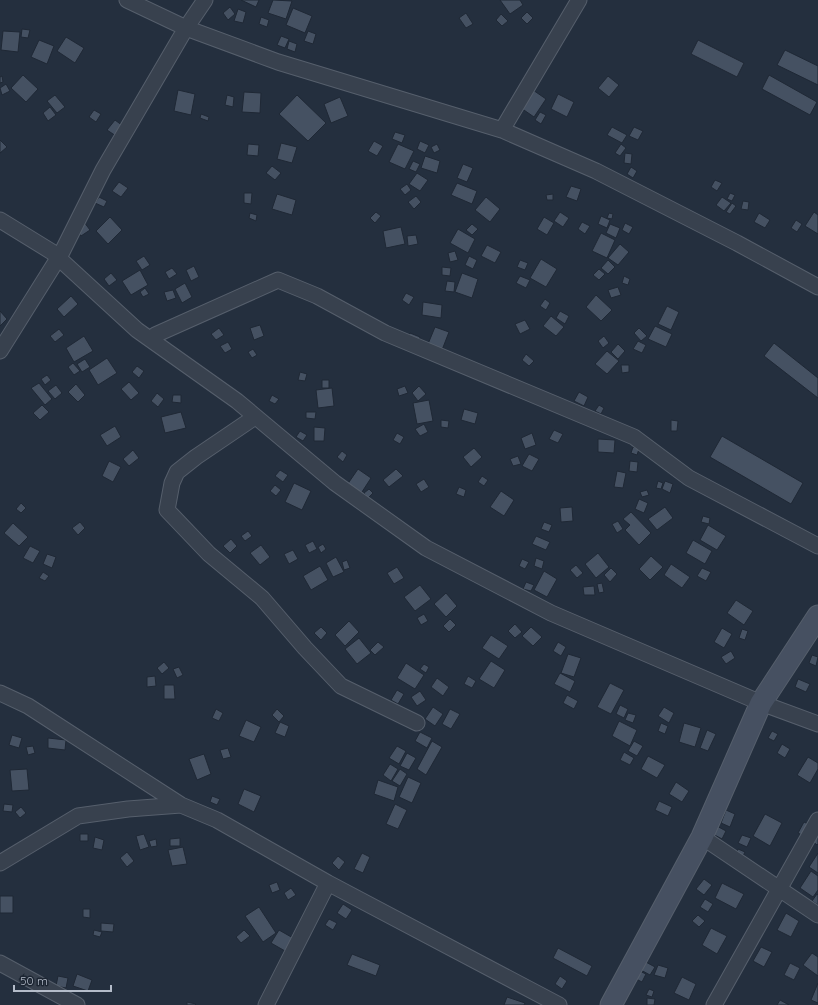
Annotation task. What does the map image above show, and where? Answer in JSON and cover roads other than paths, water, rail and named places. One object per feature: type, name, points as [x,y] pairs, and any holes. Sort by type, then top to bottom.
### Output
[{"type":"street","points":[[127,0],[186,28],[278,62],[502,130],[596,171],[818,287]]},
{"type":"street","points":[[0,351],[58,258],[104,170],[186,28],[205,0]]},
{"type":"street","points":[[502,130],[579,0]]},
{"type":"street","points":[[0,220],[52,252],[137,330],[236,401],[335,482],[426,548],[551,613],[761,703],[818,724]]},
{"type":"street","points":[[154,335],[278,280],[317,296],[385,333],[634,438],[689,478],[818,546]]},
{"type":"street","points":[[255,416],[177,472],[172,483],[167,510],[209,554],[262,598],[305,648],[341,686],[418,723]]},
{"type":"street","points":[[611,1005],[702,837],[761,703],[818,616]]},
{"type":"street","points":[[0,693],[28,706],[181,805],[217,820],[328,883],[559,1005]]},
{"type":"street","points":[[0,863],[78,816],[128,809],[181,805]]},
{"type":"street","points":[[714,1005],[818,820]]},
{"type":"street","points":[[702,837],[818,915]]},
{"type":"street","points":[[266,1005],[328,883]]},
{"type":"street","points":[[0,963],[77,1005]]}]
